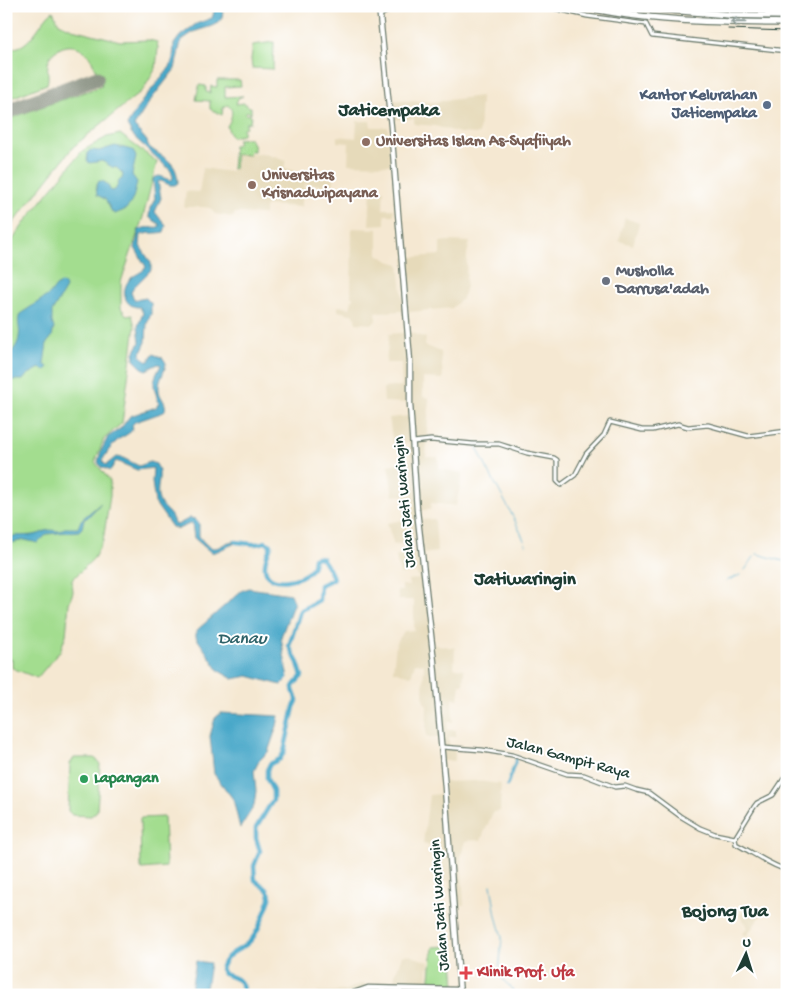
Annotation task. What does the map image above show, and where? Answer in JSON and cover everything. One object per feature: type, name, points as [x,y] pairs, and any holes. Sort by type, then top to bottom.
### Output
[{"type":"highway","points":[[582,6],[669,18],[787,23]]},
{"type":"highway","points":[[624,6],[721,15],[787,16]]},
{"type":"main road","name":"Jalan Jati Waringin","points":[[379,6],[410,360],[410,404],[419,530],[431,622],[460,992]]},
{"type":"main road","points":[[348,995],[368,988],[460,992]]},
{"type":"street","points":[[380,15],[390,10],[393,6]]},
{"type":"street","points":[[545,6],[587,16],[646,24],[652,36],[787,51]]},
{"type":"street","points":[[413,442],[431,440],[473,444],[499,444],[527,453],[554,458],[558,464],[557,482],[561,486],[575,474],[586,454],[604,435],[610,422],[642,430],[653,430],[675,424],[688,427],[708,425],[748,436],[787,431]]},
{"type":"street","name":"Jalan Gampit Raya","points":[[442,747],[482,750],[504,754],[571,775],[584,775],[615,787],[625,786],[650,793],[679,815],[708,832],[735,838]]},
{"type":"street","points":[[787,774],[773,795],[754,807],[735,838],[736,844],[787,870]]},
{"type":"shaded area","points":[[481,96],[479,134],[460,133],[435,126],[414,124],[414,119],[392,119],[391,100],[433,102]]},
{"type":"shaded area","name":"Universitas Islam As-Syafiiyah","points":[[357,121],[370,121],[371,127],[388,127],[391,165],[348,164],[349,143],[337,142],[337,136],[356,138]]},
{"type":"shaded area","name":"Universitas Krisnadwipayana","points":[[235,153],[266,154],[286,161],[284,168],[295,171],[301,177],[304,175],[334,178],[333,186],[305,184],[301,207],[266,205],[264,214],[235,213],[233,217],[215,214],[210,208],[184,207],[186,191],[199,192],[203,168],[229,172],[234,168]]},
{"type":"shaded area","points":[[371,190],[384,190],[383,209],[394,209],[394,215],[385,215],[385,224],[369,225]]},
{"type":"shaded area","points":[[625,218],[639,223],[633,245],[619,241]]},
{"type":"shaded area","points":[[352,228],[378,229],[378,254],[388,261],[399,264],[404,311],[376,312],[376,320],[373,324],[356,323],[354,315],[338,311],[338,306],[350,308],[353,298],[351,296]]},
{"type":"shaded area","points":[[440,242],[470,242],[467,254],[466,286],[462,299],[452,308],[409,312],[404,258],[440,255]]},
{"type":"shaded area","points":[[409,332],[426,338],[425,346],[441,352],[443,379],[423,378],[423,397],[429,398],[426,457],[438,457],[439,469],[463,473],[456,506],[431,503],[430,510],[418,510],[419,520],[435,519],[437,552],[422,554],[433,644],[455,648],[454,668],[464,669],[463,684],[460,684],[458,699],[452,698],[453,722],[448,722],[447,730],[456,730],[456,737],[449,737],[449,746],[455,748],[455,761],[440,761],[438,738],[426,737],[427,706],[423,700],[424,664],[415,663],[411,676],[393,671],[396,644],[404,631],[414,630],[414,600],[399,600],[397,591],[402,591],[402,585],[409,586],[408,580],[419,579],[416,572],[400,575],[396,556],[422,552],[420,539],[394,545],[387,523],[403,520],[406,495],[393,496],[388,465],[411,460],[409,443],[393,444],[389,418],[409,416],[407,403],[384,402],[383,388],[402,386],[401,363],[386,363],[389,334]]},
{"type":"shaded area","points":[[477,781],[501,784],[500,811],[493,812],[481,840],[465,841],[461,857],[464,905],[452,904],[449,881],[440,881],[436,846],[423,844],[429,795],[444,794],[444,782]]},
{"type":"shaded area","points":[[751,908],[761,915],[746,937],[742,935],[747,928],[740,913]]},
{"type":"shaded area","points":[[406,954],[429,962],[427,985],[419,984],[418,988],[393,987],[396,970],[402,955],[405,956]]},
{"type":"shaded area","points":[[364,983],[369,990],[432,992],[432,995],[318,995],[319,992],[345,991]]},
{"type":"green space","points":[[53,11],[59,23],[72,29],[120,41],[149,40],[157,42],[156,68],[143,90],[73,147],[6,232],[6,119],[102,86],[94,65],[86,53],[74,46],[66,46],[56,50],[50,57],[47,84],[6,100],[6,46],[14,48],[27,42]]},
{"type":"green space","points":[[274,42],[273,69],[252,68],[253,45]]},
{"type":"green space","points":[[217,80],[240,80],[241,86],[225,87],[225,97],[243,96],[238,98],[236,104],[244,103],[251,107],[251,114],[247,111],[245,114],[251,115],[250,123],[246,123],[246,127],[243,128],[243,135],[231,137],[227,126],[232,116],[230,107],[227,105],[223,108],[222,115],[210,109],[210,101],[196,100],[199,85],[206,86],[206,92],[210,93],[211,86],[217,87]]},
{"type":"green space","points":[[120,134],[157,162],[143,217],[121,282],[121,308],[127,316],[132,315],[135,326],[122,423],[104,439],[95,462],[110,481],[110,496],[103,541],[94,558],[72,580],[73,592],[69,603],[66,635],[60,651],[37,678],[12,668],[12,659],[6,660],[6,250],[25,222],[82,151],[107,137]]},
{"type":"green space","points":[[250,138],[254,151],[250,151],[249,155],[236,154],[234,168],[232,169],[234,145],[237,145],[238,139]]},
{"type":"green space","name":"Lapangan","points":[[74,758],[95,758],[100,764],[97,811],[91,816],[72,815],[68,811],[70,764]]},
{"type":"green space","name":"Lapangan","points":[[164,817],[166,867],[142,869],[140,818]]},
{"type":"green space","points":[[452,946],[455,986],[429,987],[433,947]]},
{"type":"water","points":[[211,6],[222,6],[222,18],[215,25],[194,32],[181,41],[175,69],[150,101],[134,126],[147,141],[148,146],[172,164],[178,183],[170,185],[161,181],[158,182],[161,198],[155,212],[166,226],[164,232],[141,235],[140,246],[151,263],[151,270],[133,288],[131,293],[135,300],[146,298],[151,303],[146,342],[140,355],[148,362],[153,354],[163,358],[166,363],[159,386],[159,393],[165,403],[165,409],[164,412],[135,422],[132,425],[133,429],[115,443],[102,461],[106,465],[116,457],[123,458],[139,466],[150,462],[156,464],[159,472],[159,502],[171,516],[174,524],[177,525],[190,518],[195,519],[199,524],[199,536],[205,544],[211,547],[215,548],[235,541],[242,542],[233,542],[234,544],[216,552],[210,551],[194,538],[192,523],[178,529],[172,527],[155,503],[152,482],[153,468],[137,470],[116,461],[110,471],[101,467],[98,462],[108,437],[121,428],[130,416],[156,407],[159,403],[154,383],[161,365],[158,364],[146,370],[134,360],[134,353],[140,342],[138,326],[143,313],[140,307],[130,305],[127,301],[125,298],[125,288],[130,279],[146,267],[135,248],[139,230],[160,226],[149,217],[150,208],[155,199],[153,179],[160,176],[172,180],[173,177],[171,171],[132,135],[127,125],[142,101],[170,67],[174,44],[180,36],[196,24],[212,18],[214,12]]},
{"type":"water","points":[[115,146],[133,150],[136,157],[132,175],[137,182],[130,204],[125,210],[115,214],[105,199],[97,195],[96,187],[99,181],[103,182],[113,191],[116,189],[119,180],[122,179],[123,174],[117,168],[102,161],[90,163],[87,161],[88,152],[91,150],[99,151]]},
{"type":"water","points":[[61,283],[65,284],[66,288],[52,312],[54,328],[52,337],[47,343],[44,364],[48,367],[46,371],[40,368],[27,375],[23,380],[12,380],[12,390],[6,402],[6,367],[8,359],[18,341],[18,320],[20,314],[50,294]]},
{"type":"water","points":[[101,503],[84,519],[82,528],[79,531],[47,534],[38,543],[25,540],[6,544],[6,538],[10,537],[34,535],[48,530],[59,531],[64,528],[78,528],[81,520]]},
{"type":"water","name":"Danau","points":[[248,588],[291,594],[294,602],[281,637],[288,678],[281,685],[248,676],[233,679],[219,671],[196,637],[196,631],[241,591]]},
{"type":"water","points":[[221,713],[279,716],[268,752],[259,761],[254,771],[256,791],[254,806],[240,828],[233,799],[214,774],[210,736],[215,718]]},
{"type":"water","points":[[196,961],[210,963],[205,995],[190,995]]},
{"type":"waterway","points":[[476,445],[526,545]]},
{"type":"waterway","points":[[236,542],[254,544],[265,542],[271,545],[265,568],[267,574],[272,578],[286,580],[301,577],[311,569],[314,558],[318,557],[322,558],[333,579],[320,585],[319,600],[300,611],[289,646],[302,676],[293,688],[297,701],[284,752],[280,759],[270,764],[267,770],[267,779],[273,791],[273,800],[256,828],[256,838],[260,851],[254,866],[255,880],[268,890],[270,899],[255,935],[248,943],[231,954],[221,969],[224,974],[241,983],[244,995]]},
{"type":"waterway","points":[[757,554],[787,562]]},
{"type":"waterway","points":[[745,570],[754,557]]},
{"type":"waterway","points":[[726,581],[740,575]]},
{"type":"waterway","points":[[507,786],[517,757]]},
{"type":"waterway","points":[[491,885],[496,916],[502,937],[499,974],[512,988],[513,995]]},
{"type":"runway","points":[[6,112],[96,78]]},
{"type":"tram line","points":[[685,6],[787,12]]},
{"type":"railway","points":[[728,29],[787,31]]},
{"type":"place","name":"Kantor Kelurahan Jaticempaka","points":[[767,105]]},
{"type":"place","name":"Universitas Islam As-Syafiiyah","points":[[366,142]]},
{"type":"place","name":"Universitas Krisnadwipayana","points":[[252,185]]},
{"type":"place","name":"Musholla Darrusa'adah","points":[[606,281]]},
{"type":"place","name":"Lapangan","points":[[84,779]]},
{"type":"place","name":"Klinik Prof. Ufa","points":[[466,973]]},
{"type":"district","name":"Jaticempaka","points":[[389,111]]},
{"type":"district","name":"Jatiwaringin","points":[[525,580]]},
{"type":"district","name":"Bojong Tua","points":[[725,912]]}]
